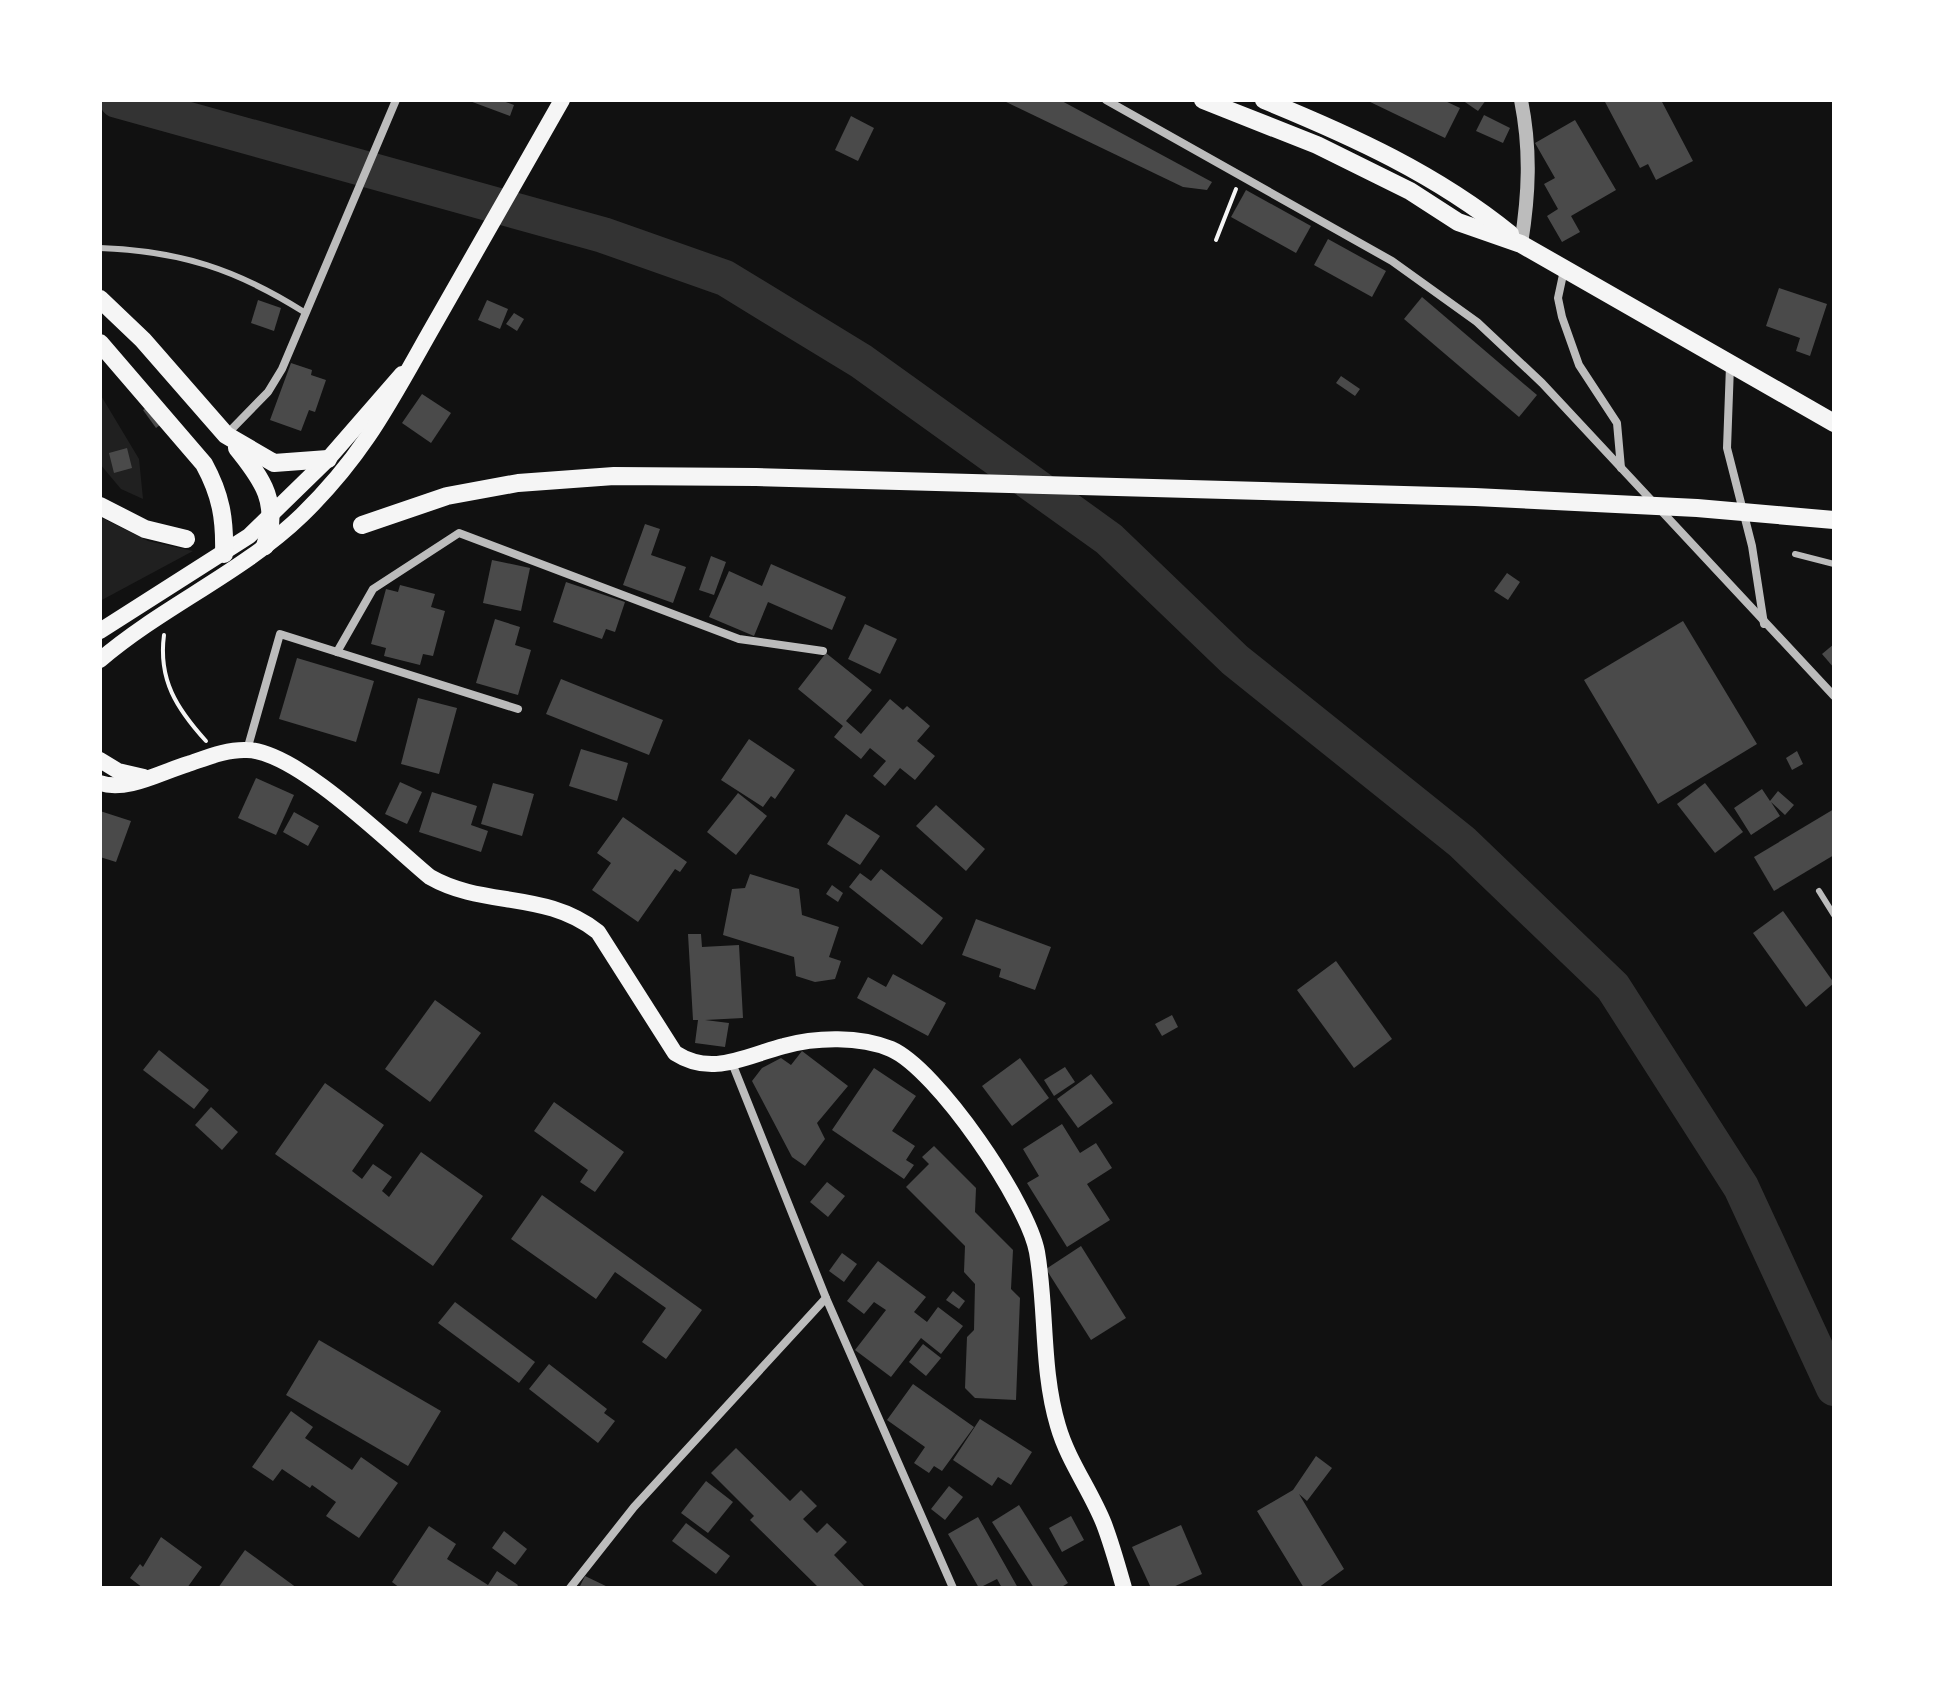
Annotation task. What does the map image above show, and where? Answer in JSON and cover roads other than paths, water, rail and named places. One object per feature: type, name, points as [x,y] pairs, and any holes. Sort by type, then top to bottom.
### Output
[{"type":"main road","points":[[100,660],[265,546],[300,517],[346,469],[378,427],[562,100]]},
{"type":"main road","points":[[1203,100],[1317,145],[1410,191],[1458,222],[1521,244],[1566,267],[1730,366],[1834,423]]},
{"type":"main road","points":[[1264,100],[1419,171],[1470,202],[1521,244]]},
{"type":"main road","points":[[100,299],[143,340],[261,477],[268,491],[273,515],[265,546]]},
{"type":"main road","points":[[100,343],[204,464],[216,486],[225,517],[224,554]]},
{"type":"main road","points":[[100,631],[224,554],[273,515],[328,459],[411,365]]},
{"type":"main road","points":[[226,435],[274,463],[328,459]]},
{"type":"main road","points":[[362,525],[447,496],[518,483],[614,476],[756,477],[1475,497],[1697,508],[1834,520]]},
{"type":"main road","points":[[100,506],[145,529],[186,539]]},
{"type":"main road","points":[[100,783],[124,786],[219,754],[247,750],[275,756],[300,770],[430,877],[447,887],[531,901],[581,918],[598,932],[675,1053],[689,1062],[710,1066],[732,1063],[787,1045],[830,1039],[891,1049],[920,1067],[985,1151],[1018,1205],[1036,1248],[1047,1386],[1059,1429],[1104,1524],[1124,1588]]},
{"type":"main road","points":[[100,760],[118,771],[144,777]]},
{"type":"street","points":[[226,435],[275,381],[396,100]]},
{"type":"street","points":[[1106,100],[1392,261],[1477,322],[1542,383],[1764,625],[1834,696]]},
{"type":"street","points":[[1521,100],[1529,137],[1529,193],[1521,244]]},
{"type":"street","points":[[1566,267],[1558,298],[1562,317],[1579,365],[1609,405],[1617,423],[1621,469]]},
{"type":"street","points":[[1730,366],[1727,448],[1752,546],[1764,625]]},
{"type":"street","points":[[337,652],[373,589],[459,533],[739,639],[823,651]]},
{"type":"street","points":[[247,750],[280,634],[518,709]]},
{"type":"street","points":[[732,1063],[826,1298],[953,1588]]},
{"type":"street","points":[[570,1588],[634,1507],[826,1298]]},
{"type":"lane","points":[[100,248],[152,251],[204,261],[306,308]]},
{"type":"lane","points":[[1795,554],[1834,564]]},
{"type":"lane","points":[[1819,891],[1834,915]]},
{"type":"waterway","points":[[117,100],[603,235],[725,278],[861,361],[1109,539],[1235,660],[1462,842],[1613,987],[1741,1187],[1834,1388]]}]
